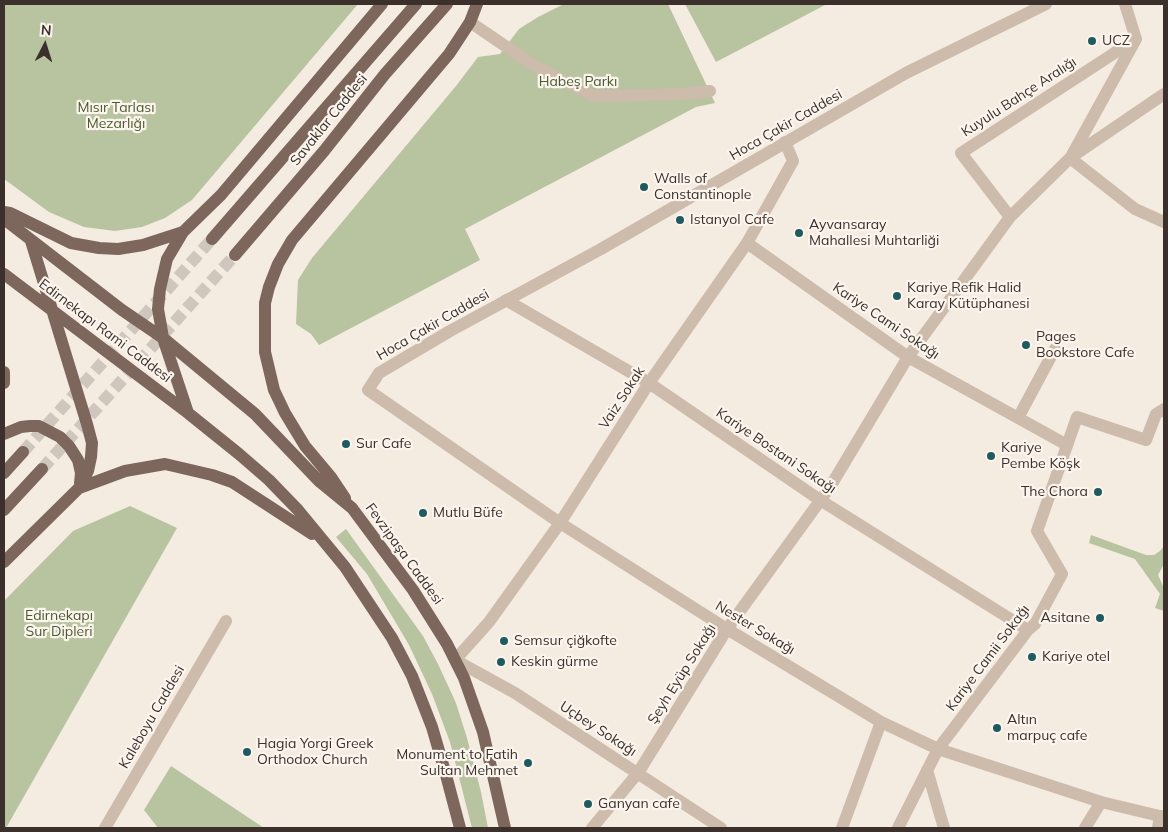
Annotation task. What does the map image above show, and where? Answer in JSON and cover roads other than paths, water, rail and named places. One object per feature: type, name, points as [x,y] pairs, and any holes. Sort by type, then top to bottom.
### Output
[{"type":"main road","points":[[382,4],[221,195],[183,232],[170,252],[163,273],[158,309],[163,338],[188,413],[269,480],[298,510],[345,567],[392,638],[412,676],[432,727],[460,828]]},
{"type":"main road","name":"Savaklar Caddesi","points":[[212,239],[416,4]]},
{"type":"main road","name":"Savaklar Caddesi","points":[[235,255],[324,151],[385,74],[447,4]]},
{"type":"main road","points":[[352,508],[332,478],[305,446],[285,413],[274,390],[265,352],[265,303],[278,264],[292,240],[450,54],[470,22],[476,4]]},
{"type":"main road","points":[[4,212],[10,213],[70,243],[99,248],[118,249],[143,245],[183,232]]},
{"type":"main road","name":"Edirnekapı Rami Caddesi","points":[[4,219],[122,310],[163,338]]},
{"type":"main road","points":[[4,562],[79,488],[88,471],[91,457],[92,443],[31,241]]},
{"type":"main road","name":"Edirnekapı Rami Caddesi","points":[[4,274],[188,413]]},
{"type":"main road","name":"Fevzipaşa Caddesi","points":[[163,338],[255,414],[319,481],[352,508],[413,590],[432,619],[464,678],[483,732],[508,826]]},
{"type":"main road","points":[[4,372],[4,383]]},
{"type":"main road","points":[[4,434],[21,427],[40,426],[60,437],[78,460],[81,473],[79,488]]},
{"type":"main road","points":[[4,473],[23,452]]},
{"type":"main road","points":[[79,488],[125,471],[148,466],[165,464],[194,470],[232,482],[322,540]]},
{"type":"main road","points":[[4,510],[42,469]]},
{"type":"street","name":"Hoca Çakir Caddesi","points":[[368,390],[379,373],[450,331],[601,249],[906,73],[1046,4]]},
{"type":"street","points":[[1070,158],[1136,39],[1125,4]]},
{"type":"street","points":[[470,22],[533,65],[593,96],[685,94],[710,91]]},
{"type":"street","name":"Kuyulu Bahçe Aralığı","points":[[1010,217],[961,153],[1136,39]]},
{"type":"street","points":[[1070,158],[1164,94]]},
{"type":"street","name":"Vaiz Sokak","points":[[455,660],[489,622],[560,523],[649,383],[747,243],[793,161],[785,142]]},
{"type":"street","points":[[1070,158],[1135,209],[1164,222]]},
{"type":"street","name":"Şeyh Eyüp Sokağı","points":[[592,828],[638,773],[727,629],[830,487],[908,357],[1010,217],[1070,158]]},
{"type":"street","name":"Kariye Cami Sokağı","points":[[747,243],[908,357],[1067,445]]},
{"type":"street","name":"Kariye Bostani Sokağı","points":[[506,300],[649,383],[820,500],[1028,630]]},
{"type":"street","points":[[1018,418],[1055,349]]},
{"type":"street","name":"Nester Sokağı","points":[[368,390],[560,523],[727,629],[881,722],[938,749],[1160,821]]},
{"type":"street","points":[[1067,445],[1077,417],[1146,440],[1156,414],[1164,409]]},
{"type":"street","name":"Kariye Camii Sokağı","points":[[898,828],[938,749],[1034,624],[1062,574],[1037,531],[1067,445]]},
{"type":"street","name":"Kaleboyu Caddesi","points":[[105,828],[226,621]]},
{"type":"street","name":"Uçbey Sokağı","points":[[455,660],[514,693],[638,773],[715,827]]},
{"type":"street","points":[[842,828],[881,722]]},
{"type":"street","points":[[927,770],[944,828]]},
{"type":"street","points":[[1084,828],[1101,802]]},
{"type":"tunnel","points":[[23,452],[212,239]]},
{"type":"tunnel","points":[[42,469],[235,255]]},
{"type":"place","name":"UCZ","points":[[1092,41]]},
{"type":"place","name":"Walls of Constantinople","points":[[644,187]]},
{"type":"place","name":"Istanyol Cafe","points":[[680,220]]},
{"type":"place","name":"Ayvansaray Mahallesi Muhtarliği","points":[[799,233]]},
{"type":"place","name":"Kariye Refik Halid Karay Kütüphanesi","points":[[897,296]]},
{"type":"place","name":"Pages Bookstore Cafe","points":[[1026,345]]},
{"type":"place","name":"Sur Cafe","points":[[346,444]]},
{"type":"place","name":"Kariye Pembe Köşk","points":[[991,456]]},
{"type":"place","name":"The Chora","points":[[1098,492]]},
{"type":"place","name":"Mutlu Büfe","points":[[423,513]]},
{"type":"place","name":"Asitane","points":[[1100,618]]},
{"type":"place","name":"Semsur çiğkofte","points":[[504,641]]},
{"type":"place","name":"Kariye otel","points":[[1032,657]]},
{"type":"place","name":"Keskin gürme","points":[[501,662]]},
{"type":"place","name":"Altın marpuç cafe","points":[[997,728]]},
{"type":"place","name":"Hagia Yorgi Greek Orthodox Church","points":[[247,752]]},
{"type":"place","name":"Monument to Fatih Sultan Mehmet","points":[[528,763]]},
{"type":"place","name":"Ganyan cafe","points":[[588,804]]},
{"type":"park label","name":"Habeş Parkı","points":[[578,82]]},
{"type":"park label","name":"Mısır Tarlası Mezarlığı","points":[[116,116]]},
{"type":"park label","name":"Edirnekapı Sur Dipleri","points":[[59,624]]}]
